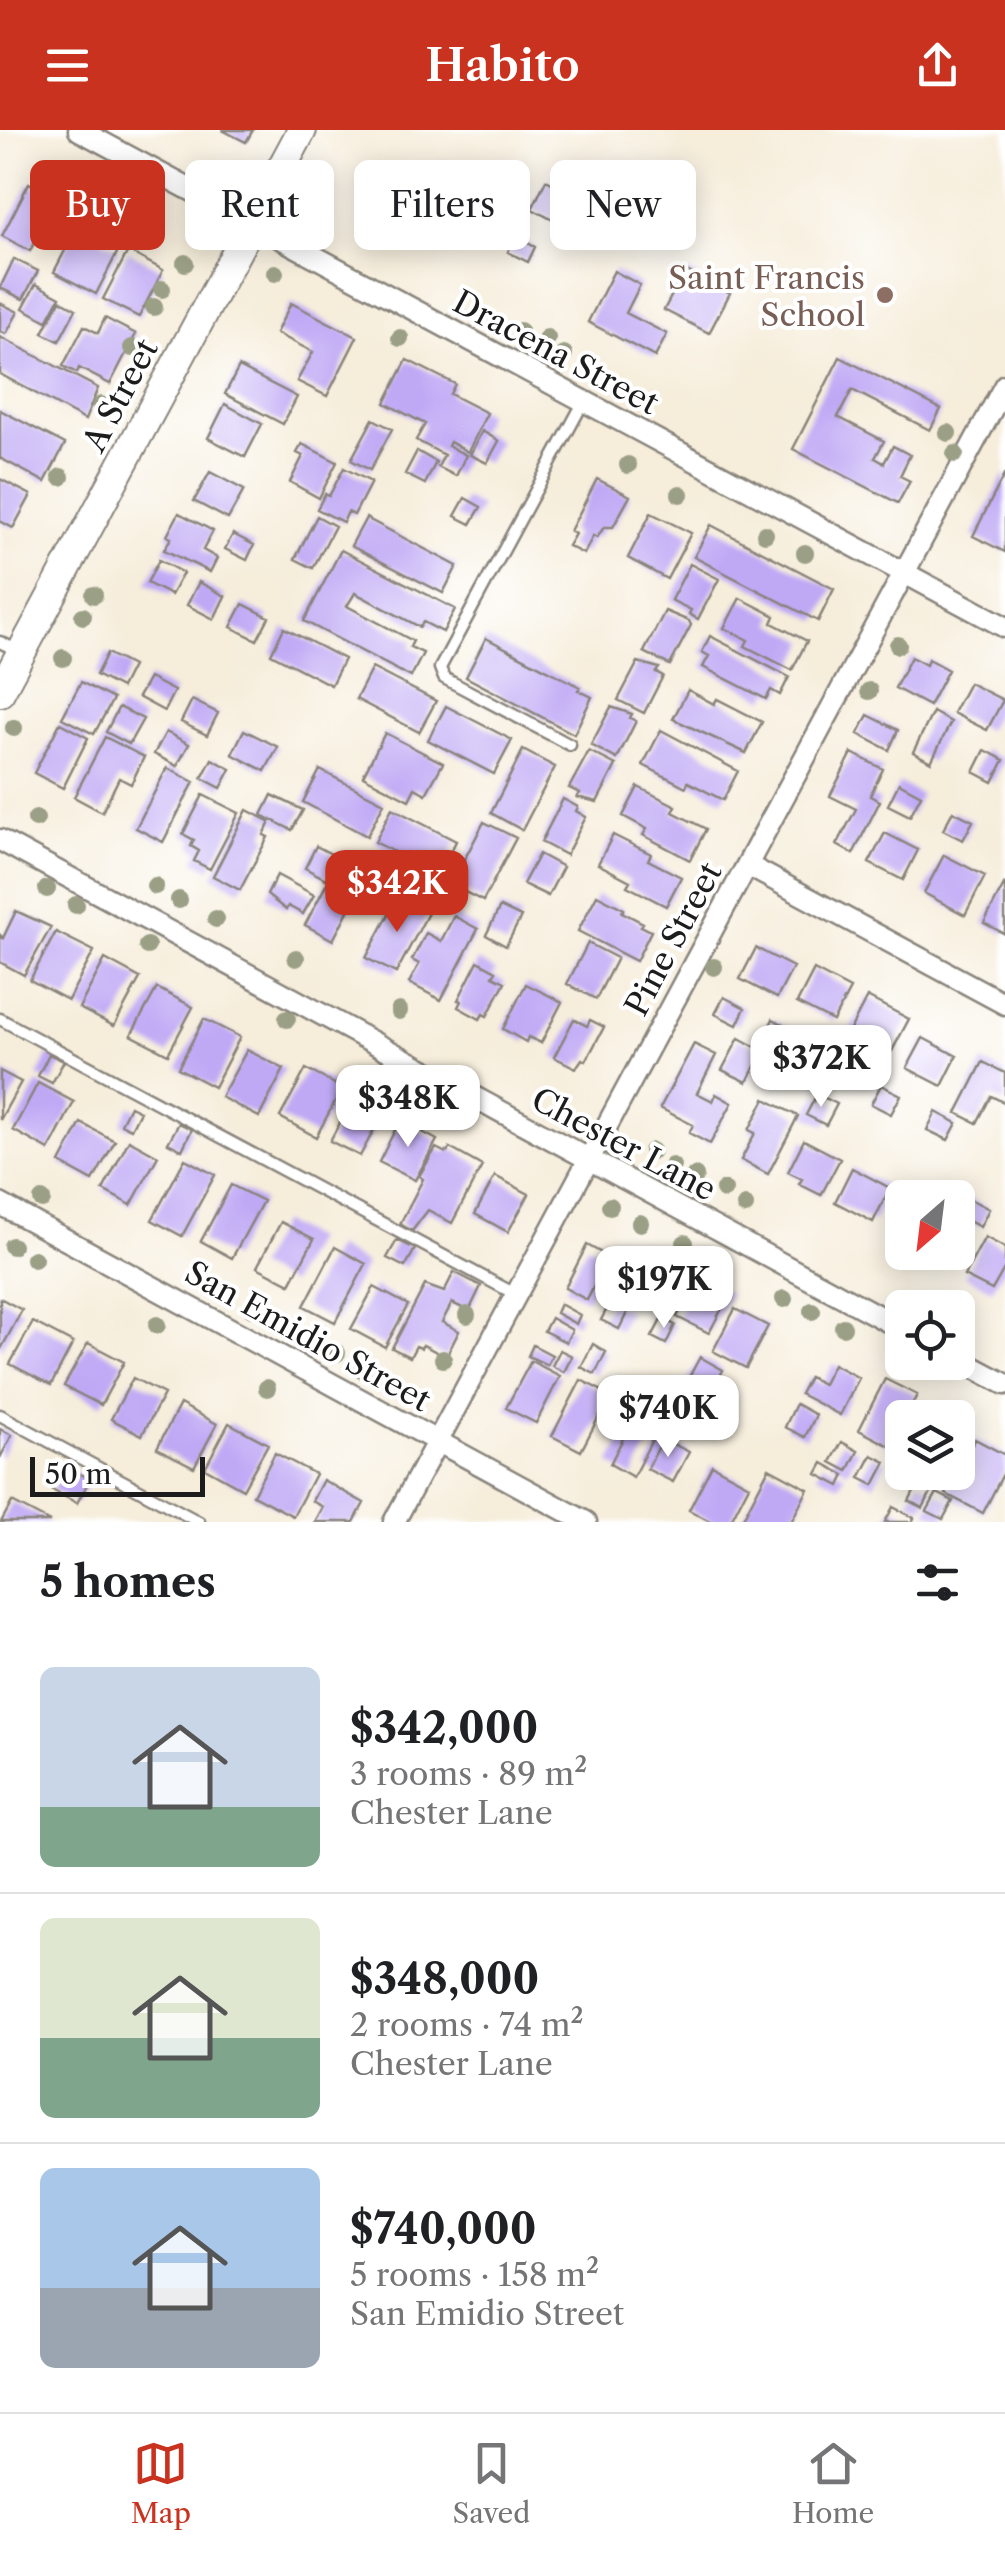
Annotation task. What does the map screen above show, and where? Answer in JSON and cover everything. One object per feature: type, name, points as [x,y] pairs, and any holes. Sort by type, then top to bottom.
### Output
[{"type":"street","name":"Dracena Street","points":[[79,130],[185,187]]},
{"type":"street","name":"A Street","points":[[286,160],[302,130]]},
{"type":"street","name":"A Street","points":[[0,692],[11,647],[237,250]]},
{"type":"street","name":"Dracena Street","points":[[302,250],[1005,627]]},
{"type":"street","name":"Pine Street","points":[[394,1522],[1005,384]]},
{"type":"street","name":"Chester Lane","points":[[0,840],[885,1320]]},
{"type":"street","points":[[747,865],[1005,1004]]},
{"type":"street","name":"San Emidio Street","points":[[0,1204],[586,1522]]},
{"type":"street","points":[[975,1367],[1005,1384]]},
{"type":"lane","points":[[570,745],[444,678],[440,668],[584,401]]},
{"type":"lane","points":[[0,1020],[516,1295]]},
{"type":"lane","points":[[0,1415],[199,1522]]},
{"type":"building","points":[[222,130],[253,130],[246,142]]},
{"type":"building","points":[[546,180],[550,182],[550,218],[532,209]]},
{"type":"building","points":[[29,183],[30,251],[2,236]]},
{"type":"building","points":[[530,244],[535,247],[528,262],[508,252],[530,250]]},
{"type":"building","points":[[65,250],[118,250],[96,294],[54,272]]},
{"type":"building","points":[[128,251],[163,270],[139,317],[103,299]]},
{"type":"building","points":[[14,259],[38,271],[23,299],[0,288]]},
{"type":"building","points":[[685,270],[730,293],[709,333],[664,310]]},
{"type":"building","points":[[614,271],[640,285],[626,313],[667,334],[655,357],[588,322]]},
{"type":"building","points":[[36,284],[60,297],[47,321],[23,308]]},
{"type":"building","points":[[60,300],[76,309],[59,341],[43,333]]},
{"type":"building","points":[[0,303],[18,312],[6,334],[0,331]]},
{"type":"building","points":[[291,303],[357,337],[327,396],[297,381],[313,352],[276,333]]},
{"type":"building","points":[[105,318],[136,334],[110,384],[79,368],[77,373],[63,366],[84,326],[98,333]]},
{"type":"building","points":[[0,337],[98,388],[85,420],[0,374]]},
{"type":"building","points":[[840,357],[941,409],[930,430],[852,390],[838,417],[884,441],[875,458],[884,463],[893,446],[910,455],[900,476],[910,481],[898,503],[793,449]]},
{"type":"building","points":[[407,360],[455,384],[450,394],[487,413],[468,452],[450,442],[448,446],[466,455],[456,476],[438,467],[444,455],[416,440],[425,424],[385,403]]},
{"type":"building","points":[[239,367],[297,397],[283,424],[225,394]]},
{"type":"building","points":[[225,404],[262,424],[245,457],[208,438]]},
{"type":"building","points":[[0,410],[65,444],[45,482],[0,458]]},
{"type":"building","points":[[373,419],[392,429],[370,470],[351,460]]},
{"type":"building","points":[[482,431],[499,441],[487,463],[470,455]]},
{"type":"building","points":[[302,444],[337,462],[319,498],[290,482],[303,456],[297,453]]},
{"type":"building","points":[[417,451],[436,462],[425,484],[405,474]]},
{"type":"building","points":[[344,468],[371,482],[354,515],[348,512],[343,522],[317,509]]},
{"type":"building","points":[[210,472],[244,490],[228,519],[194,501]]},
{"type":"building","points":[[1005,473],[1005,552],[973,536]]},
{"type":"building","points":[[0,479],[31,495],[13,528],[0,521]]},
{"type":"building","points":[[597,479],[630,496],[613,527],[604,527],[597,538],[593,536],[584,554],[568,546],[575,534],[570,531]]},
{"type":"building","points":[[465,498],[481,507],[471,524],[455,516]]},
{"type":"building","points":[[179,513],[213,531],[203,550],[217,558],[210,572],[164,550]]},
{"type":"building","points":[[651,513],[691,533],[667,579],[628,558]]},
{"type":"building","points":[[317,516],[335,526],[313,568],[295,559]]},
{"type":"building","points":[[366,518],[457,566],[443,593],[351,546]]},
{"type":"building","points":[[711,525],[834,589],[818,621],[694,557]]},
{"type":"building","points":[[233,534],[254,545],[247,560],[225,549]]},
{"type":"building","points":[[341,550],[455,609],[443,632],[423,622],[420,627],[355,593],[347,606],[413,641],[410,647],[423,653],[411,677],[304,621]]},
{"type":"building","points":[[159,560],[183,573],[171,595],[147,583]]},
{"type":"building","points":[[690,564],[719,579],[698,619],[689,614],[691,610],[671,600]]},
{"type":"building","points":[[199,582],[225,596],[214,619],[187,605]]},
{"type":"building","points":[[740,598],[775,616],[772,623],[807,641],[792,670],[745,646],[748,640],[724,628]]},
{"type":"building","points":[[243,604],[269,617],[257,640],[231,627]]},
{"type":"building","points":[[665,611],[691,625],[670,665],[644,652]]},
{"type":"building","points":[[284,628],[344,659],[331,685],[271,654]]},
{"type":"building","points":[[710,636],[789,677],[780,695],[771,690],[766,699],[703,667],[709,656],[702,652]]},
{"type":"building","points":[[486,638],[592,697],[574,734],[466,677]]},
{"type":"building","points":[[107,653],[132,666],[121,688],[96,675]]},
{"type":"building","points":[[911,657],[926,665],[928,659],[948,670],[929,706],[895,688]]},
{"type":"building","points":[[638,662],[659,668],[656,672],[663,676],[644,713],[618,700]]},
{"type":"building","points":[[372,668],[436,701],[419,732],[356,699]]},
{"type":"building","points":[[149,678],[174,691],[164,711],[138,697]]},
{"type":"building","points":[[81,682],[113,699],[94,734],[62,718]]},
{"type":"building","points":[[969,683],[1003,700],[987,730],[953,713]]},
{"type":"building","points":[[688,690],[714,704],[717,699],[762,722],[746,753],[673,719]]},
{"type":"building","points":[[192,700],[218,713],[207,735],[181,722]]},
{"type":"building","points":[[446,706],[512,740],[494,774],[428,740]]},
{"type":"building","points":[[119,707],[143,719],[129,744],[106,732]]},
{"type":"building","points":[[611,707],[632,714],[630,718],[636,721],[617,759],[591,745]]},
{"type":"building","points":[[933,712],[951,722],[931,762],[913,752]]},
{"type":"building","points":[[868,715],[898,730],[889,750],[858,734]]},
{"type":"building","points":[[60,723],[88,738],[63,788],[34,773]]},
{"type":"building","points":[[244,730],[278,747],[265,771],[232,754]]},
{"type":"building","points":[[661,730],[738,771],[723,800],[643,765]]},
{"type":"building","points":[[166,732],[189,744],[177,766],[154,754]]},
{"type":"building","points":[[385,733],[443,763],[426,794],[415,788],[409,800],[363,776]]},
{"type":"building","points":[[105,737],[144,757],[131,784],[119,778],[102,812],[74,797]]},
{"type":"building","points":[[523,750],[555,767],[522,830],[491,813]]},
{"type":"building","points":[[985,750],[1004,760],[993,782],[974,772]]},
{"type":"building","points":[[589,751],[616,765],[597,802],[577,797],[580,793],[569,788]]},
{"type":"building","points":[[852,753],[883,769],[870,796],[880,801],[853,854],[837,845],[856,809],[830,796]]},
{"type":"building","points":[[212,759],[231,769],[221,788],[202,778]]},
{"type":"building","points":[[167,768],[194,782],[163,842],[136,828]]},
{"type":"building","points":[[320,770],[384,803],[367,836],[303,802]]},
{"type":"building","points":[[899,783],[921,795],[910,816],[888,805]]},
{"type":"building","points":[[638,787],[676,806],[673,812],[706,829],[690,860],[643,835],[647,829],[623,816]]},
{"type":"building","points":[[203,795],[239,813],[210,869],[194,861],[199,851],[191,846],[194,840],[183,834]]},
{"type":"building","points":[[272,795],[303,810],[292,830],[262,815]]},
{"type":"building","points":[[563,799],[586,817],[566,855],[541,842]]},
{"type":"building","points":[[392,808],[456,841],[439,875],[375,842]]},
{"type":"building","points":[[247,810],[270,822],[264,835],[268,837],[240,890],[213,876]]},
{"type":"building","points":[[953,811],[973,821],[963,840],[943,830]]},
{"type":"building","points":[[484,822],[516,838],[483,901],[451,885]]},
{"type":"building","points":[[885,833],[918,850],[903,880],[869,863]]},
{"type":"building","points":[[613,835],[651,854],[648,860],[681,877],[666,906],[627,886],[630,881],[598,864]]},
{"type":"building","points":[[316,846],[337,857],[326,879],[305,868]]},
{"type":"building","points":[[374,854],[419,877],[408,899],[363,876]]},
{"type":"building","points":[[539,854],[563,867],[548,896],[523,884]]},
{"type":"building","points":[[944,855],[985,876],[965,915],[924,893]]},
{"type":"building","points":[[337,864],[365,878],[333,940],[305,925]]},
{"type":"building","points":[[277,875],[314,895],[303,914],[288,906],[286,910],[267,895]]},
{"type":"building","points":[[1005,883],[1005,934],[984,923]]},
{"type":"building","points":[[597,895],[624,909],[622,912],[651,931],[636,961],[578,931]]},
{"type":"building","points":[[398,897],[428,913],[396,973],[366,958]]},
{"type":"building","points":[[500,907],[521,917],[506,946],[486,935]]},
{"type":"building","points":[[16,911],[51,927],[24,975],[0,962],[0,935],[3,938]]},
{"type":"building","points":[[454,916],[478,929],[441,1000],[409,983],[419,964],[412,960],[426,933],[441,941]]},
{"type":"building","points":[[56,932],[94,951],[68,1000],[30,980]]},
{"type":"building","points":[[588,943],[617,958],[596,999],[567,984]]},
{"type":"building","points":[[756,948],[793,967],[777,998],[740,979]]},
{"type":"building","points":[[105,959],[140,978],[114,1026],[79,1008]]},
{"type":"building","points":[[478,961],[496,971],[493,976],[505,982],[487,1016],[483,1014],[480,1019],[458,1007]]},
{"type":"building","points":[[814,970],[850,989],[833,1021],[797,1003]]},
{"type":"building","points":[[526,984],[562,1002],[541,1043],[528,1037],[526,1042],[503,1029]]},
{"type":"building","points":[[157,988],[193,1007],[168,1054],[131,1035]]},
{"type":"building","points":[[724,997],[745,1008],[737,1025],[715,1014]]},
{"type":"building","points":[[867,997],[909,1019],[892,1051],[850,1030]]},
{"type":"building","points":[[204,1019],[240,1037],[214,1087],[178,1068]]},
{"type":"building","points":[[574,1019],[587,1026],[590,1020],[604,1027],[586,1061],[582,1059],[576,1068],[554,1057]]},
{"type":"building","points":[[773,1019],[792,1029],[788,1034],[805,1043],[797,1057],[763,1039]]},
{"type":"building","points":[[739,1038],[763,1051],[747,1082],[722,1070]]},
{"type":"building","points":[[923,1038],[957,1056],[942,1086],[907,1068]]},
{"type":"building","points":[[694,1044],[716,1055],[697,1093],[713,1101],[716,1094],[732,1103],[710,1144],[689,1133],[693,1125],[660,1108]]},
{"type":"building","points":[[829,1048],[850,1059],[840,1080],[818,1069]]},
{"type":"building","points":[[247,1050],[284,1069],[259,1117],[221,1097]]},
{"type":"building","points":[[49,1054],[64,1061],[52,1083],[38,1076]]},
{"type":"building","points":[[983,1062],[1005,1073],[1005,1103],[991,1096],[977,1123],[957,1113]]},
{"type":"building","points":[[306,1069],[342,1088],[316,1137],[280,1117]]},
{"type":"building","points":[[0,1071],[21,1082],[0,1120]]},
{"type":"building","points":[[38,1083],[74,1102],[49,1150],[13,1130]]},
{"type":"building","points":[[881,1085],[901,1095],[891,1114],[871,1104]]},
{"type":"building","points":[[355,1094],[385,1109],[360,1156],[330,1141]]},
{"type":"building","points":[[817,1094],[837,1104],[826,1125],[806,1115]]},
{"type":"building","points":[[765,1099],[798,1116],[768,1174],[741,1160],[755,1133],[749,1130]]},
{"type":"building","points":[[130,1106],[140,1111],[131,1129],[121,1124]]},
{"type":"building","points":[[936,1112],[957,1123],[948,1140],[927,1130]]},
{"type":"building","points":[[400,1120],[437,1140],[415,1180],[379,1162]]},
{"type":"building","points":[[81,1123],[115,1141],[93,1181],[60,1163]]},
{"type":"building","points":[[179,1123],[192,1129],[182,1150],[168,1143]]},
{"type":"building","points":[[129,1140],[158,1156],[131,1205],[103,1190]]},
{"type":"building","points":[[804,1140],[840,1159],[821,1195],[799,1184],[802,1179],[788,1172]]},
{"type":"building","points":[[436,1148],[446,1153],[450,1148],[482,1166],[452,1223],[428,1210],[412,1231],[400,1224],[423,1179],[419,1176]]},
{"type":"building","points":[[185,1159],[215,1175],[182,1236],[152,1220]]},
{"type":"building","points":[[852,1168],[885,1185],[885,1198],[873,1222],[835,1202]]},
{"type":"building","points":[[495,1176],[529,1194],[508,1232],[475,1214]]},
{"type":"building","points":[[231,1185],[263,1201],[232,1258],[201,1241]]},
{"type":"building","points":[[975,1202],[989,1209],[980,1227],[975,1224]]},
{"type":"building","points":[[281,1222],[314,1239],[290,1284],[257,1267]]},
{"type":"building","points":[[985,1237],[1005,1248],[1005,1267],[992,1290],[964,1276],[967,1270],[975,1270],[975,1256]]},
{"type":"building","points":[[397,1240],[415,1249],[405,1267],[387,1258]]},
{"type":"building","points":[[587,1245],[609,1257],[587,1300],[565,1288]]},
{"type":"building","points":[[335,1247],[366,1264],[335,1322],[304,1306]]},
{"type":"building","points":[[649,1254],[682,1271],[663,1309],[629,1292]]},
{"type":"building","points":[[454,1272],[481,1286],[469,1311],[452,1303],[442,1322],[459,1331],[446,1357],[423,1345],[416,1346],[410,1357],[392,1348],[425,1285],[444,1292]]},
{"type":"building","points":[[697,1276],[730,1293],[709,1333],[677,1317]]},
{"type":"building","points":[[374,1287],[408,1305],[385,1347],[351,1329]]},
{"type":"building","points":[[0,1298],[22,1310],[0,1351]]},
{"type":"building","points":[[611,1301],[628,1311],[619,1329],[601,1320]]},
{"type":"building","points":[[560,1304],[580,1315],[576,1324],[556,1313]]},
{"type":"building","points":[[735,1309],[768,1326],[746,1368],[713,1351]]},
{"type":"building","points":[[551,1318],[572,1330],[566,1342],[544,1331]]},
{"type":"building","points":[[662,1318],[675,1325],[666,1344],[652,1337]]},
{"type":"building","points":[[33,1322],[73,1343],[51,1385],[10,1364]]},
{"type":"building","points":[[88,1343],[124,1362],[101,1405],[64,1386]]},
{"type":"building","points":[[593,1344],[606,1352],[595,1374],[581,1367]]},
{"type":"building","points":[[533,1345],[552,1355],[547,1365],[528,1356]]},
{"type":"building","points":[[560,1350],[572,1356],[564,1372],[552,1366]]},
{"type":"building","points":[[700,1357],[723,1370],[712,1392],[688,1379]]},
{"type":"building","points":[[531,1361],[560,1376],[536,1423],[506,1408]]},
{"type":"building","points":[[833,1364],[859,1378],[840,1415],[800,1394],[809,1377],[823,1384]]},
{"type":"building","points":[[133,1378],[164,1394],[142,1435],[111,1419]]},
{"type":"building","points":[[885,1379],[917,1395],[914,1400],[885,1400],[885,1443],[859,1430]]},
{"type":"building","points":[[581,1380],[610,1395],[581,1451],[552,1436]]},
{"type":"building","points":[[642,1401],[665,1414],[633,1477],[610,1464]]},
{"type":"building","points":[[180,1404],[217,1424],[194,1467],[157,1448]]},
{"type":"building","points":[[796,1404],[816,1415],[805,1437],[785,1427]]},
{"type":"building","points":[[229,1423],[268,1444],[243,1489],[205,1468]]},
{"type":"building","points":[[0,1429],[12,1435],[0,1458]]},
{"type":"building","points":[[663,1439],[689,1452],[673,1482],[647,1469]]},
{"type":"building","points":[[975,1439],[1005,1455],[1005,1470],[983,1513],[946,1494],[948,1490],[975,1490]]},
{"type":"building","points":[[842,1442],[858,1451],[848,1471],[831,1462]]},
{"type":"building","points":[[275,1453],[315,1474],[293,1516],[253,1495]]},
{"type":"building","points":[[872,1455],[885,1462],[874,1485],[860,1478]]},
{"type":"building","points":[[823,1463],[845,1475],[840,1486],[817,1474]]},
{"type":"building","points":[[712,1465],[749,1485],[730,1522],[712,1522],[689,1510]]},
{"type":"building","points":[[65,1466],[90,1479],[77,1503],[52,1490]]},
{"type":"building","points":[[769,1468],[808,1489],[791,1522],[741,1522]]},
{"type":"building","points":[[323,1480],[364,1503],[354,1522],[315,1522],[323,1507],[312,1501]]},
{"type":"building","points":[[914,1490],[932,1490],[923,1508],[909,1501]]},
{"type":"building","points":[[937,1493],[953,1501],[943,1519],[927,1511]]},
{"type":"building","points":[[12,1502],[50,1522],[1,1522]]},
{"type":"building","points":[[893,1507],[914,1518],[912,1522],[885,1522]]},
{"type":"place","name":"Saint Francis School","points":[[885,295]]}]
